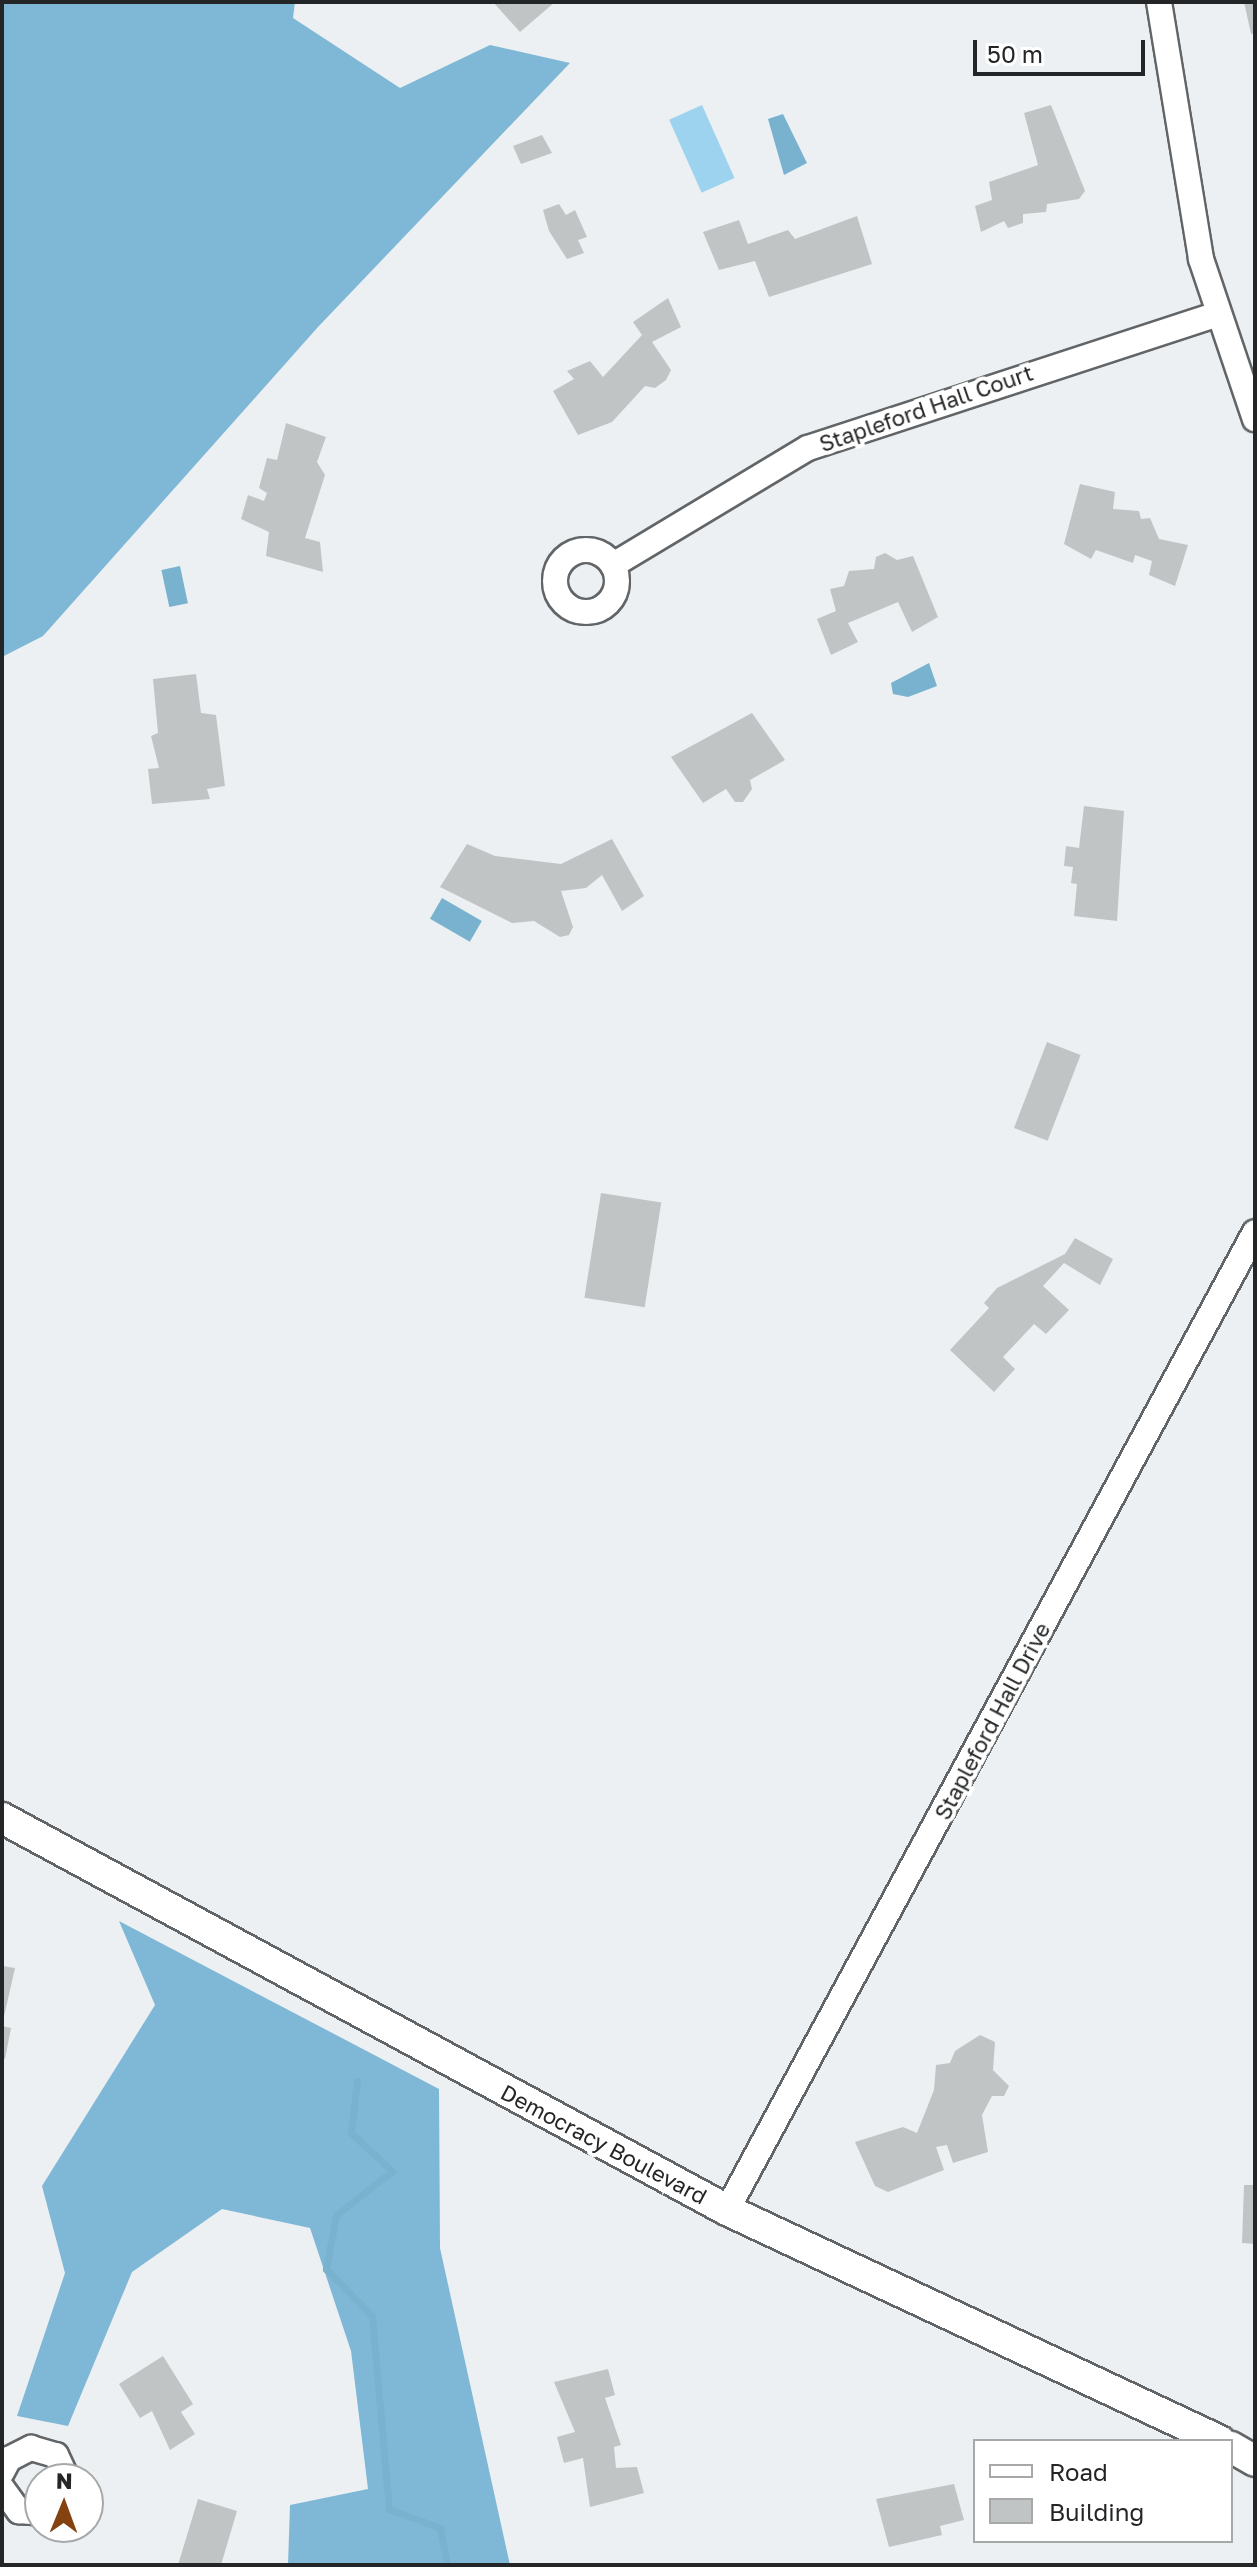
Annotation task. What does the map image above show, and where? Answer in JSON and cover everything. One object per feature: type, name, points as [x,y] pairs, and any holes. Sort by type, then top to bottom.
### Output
[{"type":"main road","name":"Democracy Boulevard","points":[[2,1818],[727,2210],[1216,2439]]},
{"type":"main road","points":[[1233,2448],[1255,2461]]},
{"type":"street","points":[[1159,2],[1190,204],[1216,315],[1255,419]]},
{"type":"street","name":"Stapleford Hall Court","points":[[613,565],[741,484],[820,443],[1216,315]]},
{"type":"street","name":"Stapleford Hall Drive","points":[[727,2210],[1255,1232]]},
{"type":"street","points":[[2,2471],[19,2451],[44,2449],[62,2463]]},
{"type":"street","points":[[2,2488],[19,2511],[24,2511]]},
{"type":"shaded area","points":[[2,2],[295,2],[293,18],[400,88],[490,45],[570,63],[318,327],[43,636],[2,657]]},
{"type":"shaded area","points":[[702,105],[735,178],[702,193],[669,120]]},
{"type":"shaded area","points":[[783,114],[807,163],[784,175],[768,119]]},
{"type":"shaded area","points":[[180,566],[188,603],[169,607],[161,570]]},
{"type":"shaded area","points":[[929,663],[937,686],[908,697],[893,694],[891,683]]},
{"type":"shaded area","points":[[442,898],[482,921],[470,942],[430,919]]},
{"type":"shaded area","points":[[119,1921],[439,2089],[440,2248],[510,2565],[288,2565],[290,2505],[368,2489],[351,2351],[310,2228],[222,2209],[132,2272],[68,2426],[17,2416],[65,2273],[42,2186],[155,2005]]},
{"type":"building","points":[[493,2],[555,2],[520,32]]},
{"type":"building","points":[[1244,2],[1255,2],[1255,33],[1251,34]]},
{"type":"building","points":[[1051,105],[1085,191],[1079,199],[1047,204],[1046,212],[1023,214],[1023,223],[1008,228],[1004,221],[981,232],[975,206],[992,200],[989,182],[1038,165],[1024,113]]},
{"type":"building","points":[[542,135],[552,153],[521,164],[513,146]]},
{"type":"building","points":[[559,204],[566,215],[575,210],[587,237],[578,240],[584,253],[567,259],[549,231],[543,210]]},
{"type":"building","points":[[857,216],[872,264],[769,297],[755,261],[719,270],[703,232],[739,220],[748,244],[788,230],[795,239]]},
{"type":"building","points":[[668,298],[681,327],[652,342],[671,370],[666,380],[655,388],[645,386],[612,422],[578,435],[553,391],[574,379],[567,371],[590,361],[603,377],[642,335],[633,322]]},
{"type":"building","points":[[286,423],[326,437],[317,462],[325,475],[305,538],[320,542],[323,572],[266,556],[269,532],[241,519],[248,495],[264,501],[267,493],[259,488],[267,458],[277,460]]},
{"type":"building","points":[[1080,484],[1115,492],[1113,509],[1139,511],[1141,519],[1150,518],[1159,539],[1188,545],[1175,586],[1149,575],[1152,561],[1135,555],[1133,563],[1096,550],[1091,559],[1064,544]]},
{"type":"building","points":[[885,553],[897,560],[913,556],[938,617],[912,632],[898,602],[848,623],[858,642],[831,655],[817,619],[836,611],[830,589],[844,586],[849,571],[874,569],[876,557]]},
{"type":"building","points":[[196,674],[201,713],[216,715],[225,786],[207,789],[210,799],[152,804],[148,769],[159,768],[151,736],[158,733],[153,679]]},
{"type":"building","points":[[752,713],[785,760],[750,780],[752,789],[743,802],[735,802],[726,789],[703,803],[671,757]]},
{"type":"building","points":[[1084,806],[1124,811],[1117,921],[1074,916],[1077,884],[1071,883],[1073,867],[1064,866],[1066,846],[1079,848]]},
{"type":"building","points":[[612,839],[644,896],[622,911],[602,875],[586,888],[561,891],[573,927],[569,935],[560,937],[534,921],[512,923],[440,887],[467,844],[495,856],[561,864]]},
{"type":"building","points":[[1047,1042],[1081,1055],[1048,1141],[1014,1128]]},
{"type":"building","points":[[601,1193],[661,1203],[645,1307],[584,1298]]},
{"type":"building","points":[[1075,1238],[1113,1259],[1100,1285],[1064,1263],[1043,1286],[1069,1310],[1046,1334],[1034,1324],[1003,1357],[1015,1369],[994,1392],[950,1350],[989,1308],[984,1303],[997,1288],[1065,1254]]},
{"type":"building","points":[[2,1966],[15,1968],[3,2021],[2,2021]]},
{"type":"building","points":[[2,2026],[11,2028],[5,2059],[2,2058]]},
{"type":"building","points":[[980,2035],[995,2042],[993,2070],[1009,2086],[1004,2096],[992,2096],[982,2115],[988,2152],[953,2163],[947,2145],[936,2147],[944,2170],[888,2192],[875,2186],[855,2142],[903,2127],[917,2133],[934,2090],[936,2065],[950,2063],[955,2051]]},
{"type":"building","points":[[1244,2185],[1255,2185],[1255,2244],[1242,2243]]},
{"type":"building","points":[[163,2356],[193,2404],[181,2412],[195,2434],[170,2450],[152,2411],[140,2418],[119,2384]]},
{"type":"building","points":[[608,2369],[615,2395],[605,2398],[621,2445],[614,2447],[616,2468],[637,2467],[644,2493],[590,2507],[583,2458],[564,2463],[557,2437],[575,2432],[554,2382]]},
{"type":"building","points":[[954,2484],[964,2520],[940,2526],[942,2535],[889,2547],[876,2499]]},
{"type":"building","points":[[198,2499],[237,2511],[221,2565],[178,2565]]},
{"type":"waterway","points":[[357,2081],[351,2133],[392,2171],[336,2215],[326,2269],[372,2316],[389,2509],[440,2528],[447,2565]]}]
